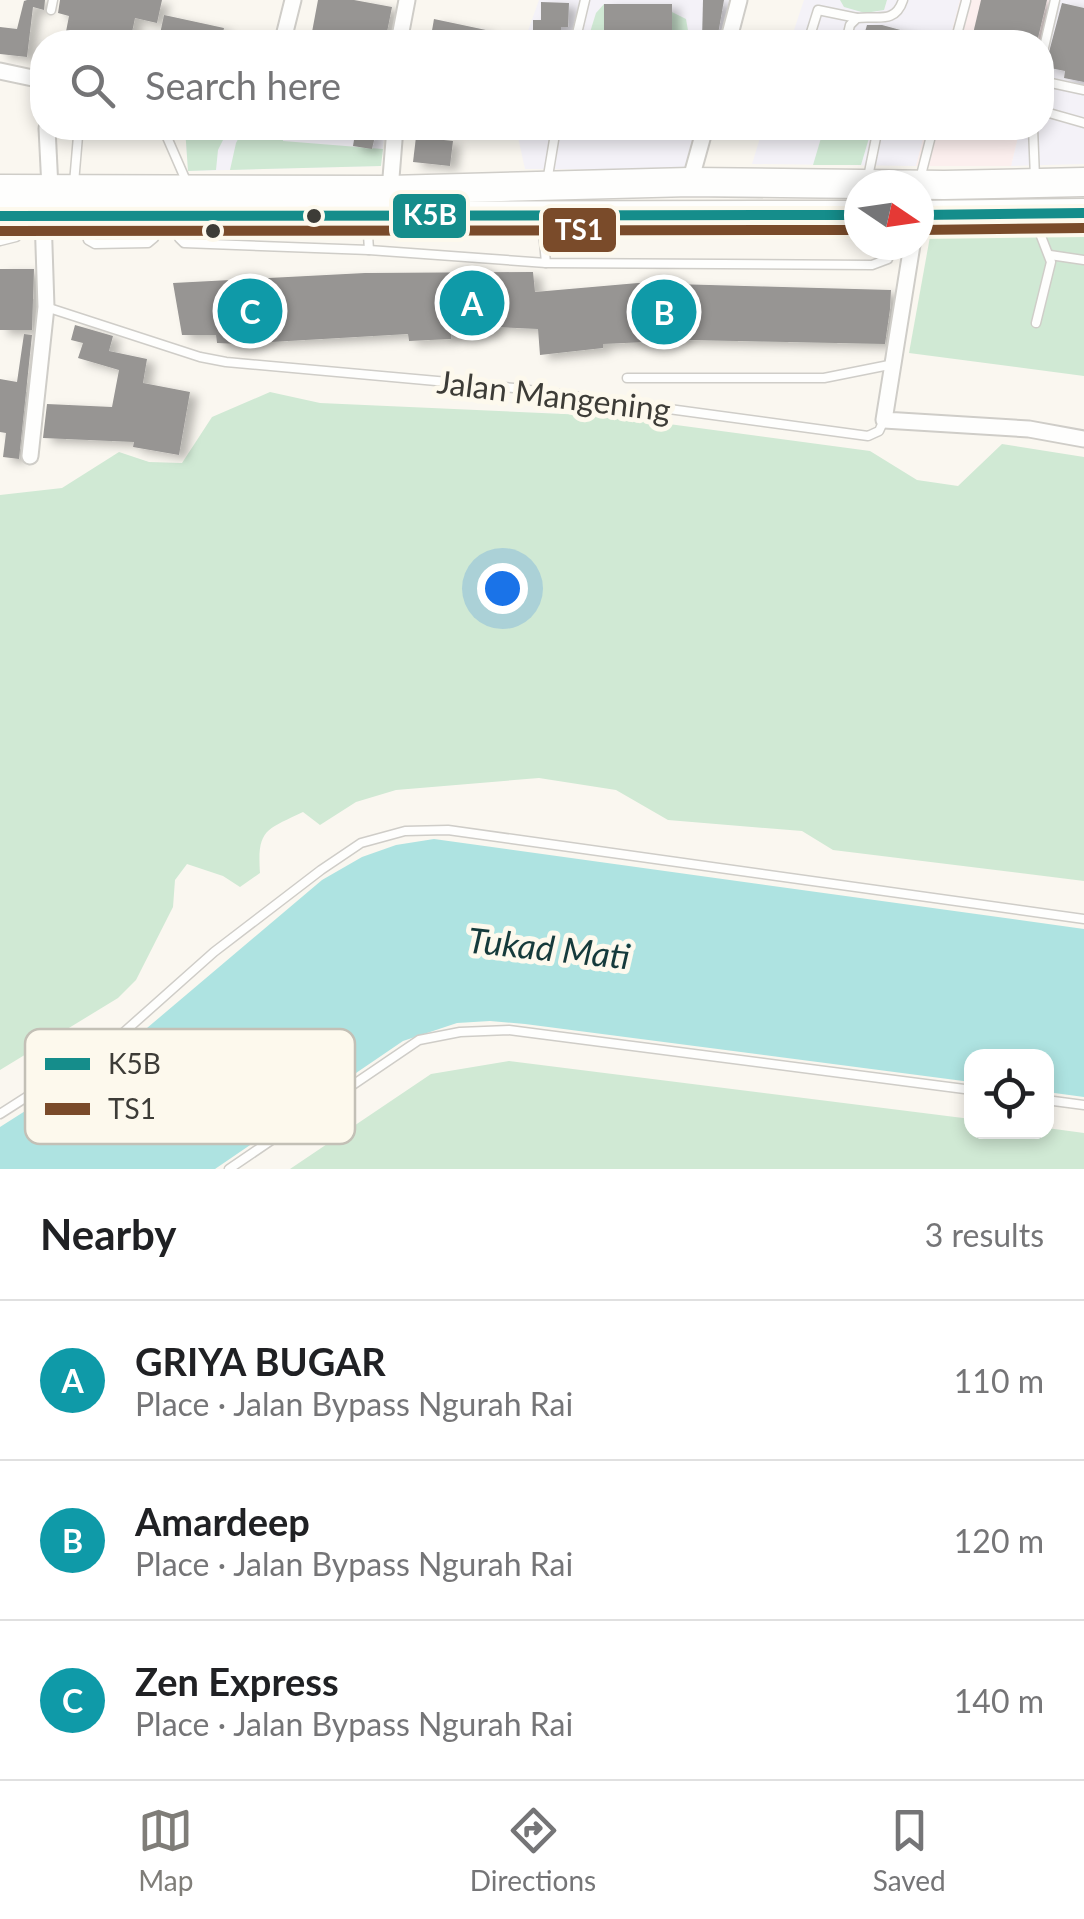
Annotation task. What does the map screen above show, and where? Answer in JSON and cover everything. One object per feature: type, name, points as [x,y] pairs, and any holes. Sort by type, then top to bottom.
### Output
[{"type":"highway","points":[[819,217],[820,182]]},
{"type":"highway","points":[[0,188],[175,206],[390,190],[547,184],[844,182]]},
{"type":"highway","points":[[934,184],[1084,182]]},
{"type":"highway","points":[[20,216],[68,197],[366,215],[844,216]]},
{"type":"highway","points":[[934,215],[1084,213]]},
{"type":"street","points":[[286,30],[293,0]]},
{"type":"street","points":[[401,30],[407,0]]},
{"type":"street","points":[[731,30],[740,0]]},
{"type":"street","points":[[0,71],[30,77]]},
{"type":"street","points":[[51,140],[68,197]]},
{"type":"street","points":[[390,190],[394,140]]},
{"type":"street","points":[[690,182],[702,140]]},
{"type":"street","points":[[20,216],[46,307],[30,456]]},
{"type":"street","points":[[910,260],[884,420],[1028,430],[1084,439]]},
{"type":"lane","points":[[578,30],[585,0]]},
{"type":"lane","points":[[812,30],[818,10],[880,20],[893,16],[904,0]]},
{"type":"lane","points":[[1048,30],[1055,0]]},
{"type":"lane","points":[[958,30],[966,1]]},
{"type":"lane","points":[[849,30],[857,18]]},
{"type":"lane","points":[[1054,83],[1084,90]]},
{"type":"lane","points":[[1054,114],[1084,122]]},
{"type":"lane","points":[[68,197],[77,140]]},
{"type":"lane","points":[[165,140],[179,238],[184,243],[369,250],[546,263],[872,265],[885,260]]},
{"type":"lane","points":[[547,184],[554,140]]},
{"type":"lane","points":[[870,170],[876,140]]},
{"type":"lane","points":[[923,170],[931,140]]},
{"type":"lane","points":[[1034,140],[1036,182]]},
{"type":"lane","points":[[1032,212],[1050,256],[1051,269],[1036,323]]},
{"type":"lane","points":[[366,215],[369,250]]},
{"type":"lane","points":[[0,241],[16,238],[20,216]]},
{"type":"lane","points":[[542,216],[546,263]]},
{"type":"lane","points":[[1050,256],[1084,260]]},
{"type":"lane","name":"Jalan Mangening","points":[[46,307],[183,352],[226,362],[514,388],[868,436],[880,431],[884,420]]},
{"type":"lane","points":[[627,378],[824,378],[894,364]]},
{"type":"lane","points":[[127,1029],[214,952],[321,870],[362,844],[405,831],[448,830],[1084,919]]},
{"type":"lane","points":[[355,1083],[419,1040],[460,1032],[509,1030],[964,1089]]},
{"type":"lane","points":[[0,1114],[25,1098]]},
{"type":"lane","points":[[1054,1101],[1084,1105]]},
{"type":"lane","points":[[229,1169],[266,1144]]},
{"type":"shaded area","points":[[539,0],[734,0],[725,30],[528,30]]},
{"type":"shaded area","points":[[804,0],[960,0],[952,30],[794,30]]},
{"type":"shaded area","points":[[960,0],[1050,0],[1043,30],[952,30]]},
{"type":"shaded area","points":[[1050,0],[1084,0],[1084,164],[1011,166],[1017,140],[1054,140],[1054,30],[1043,30]]},
{"type":"shaded area","points":[[186,140],[384,140],[381,166],[188,171]]},
{"type":"shaded area","points":[[519,140],[697,140],[690,170],[525,169]]},
{"type":"shaded area","points":[[759,140],[923,140],[916,166],[752,164]]},
{"type":"shaded area","points":[[923,140],[1017,140],[1011,166],[916,166]]},
{"type":"green space","points":[[840,0],[887,0],[884,10],[865,13],[844,7]]},
{"type":"green space","points":[[604,4],[604,30],[591,30],[596,13]]},
{"type":"green space","points":[[672,12],[686,19],[688,30],[672,30]]},
{"type":"green space","points":[[186,140],[223,140],[216,170],[188,171]]},
{"type":"green space","points":[[283,140],[383,149],[381,166],[230,170],[236,143]]},
{"type":"green space","points":[[820,140],[868,140],[861,165],[813,165]]},
{"type":"green space","points":[[934,231],[1084,234],[1084,376],[909,353],[926,260],[934,260]]},
{"type":"green space","points":[[270,392],[320,403],[609,416],[870,451],[917,480],[958,486],[1002,444],[1084,457],[1084,881],[833,850],[802,831],[668,820],[616,790],[539,778],[396,790],[356,802],[320,825],[303,812],[272,828],[260,847],[260,873],[240,887],[223,876],[187,864],[175,880],[173,907],[136,980],[118,998],[67,1029],[25,1029],[25,1055],[0,1070],[0,495],[62,488],[119,452],[149,462],[182,463],[212,417]]},
{"type":"green space","points":[[509,1061],[964,1118],[964,1139],[1054,1139],[1054,1129],[1084,1133],[1084,1169],[290,1169],[327,1144],[355,1144],[355,1125],[431,1074]]},
{"type":"water","name":"Tukad Mati","points":[[434,839],[1084,929],[1084,1097],[1054,1093],[1054,1049],[964,1049],[964,1081],[490,1021],[457,1023],[403,1041],[355,1074],[355,1029],[146,1029],[322,880],[362,857],[396,845]]},
{"type":"water","points":[[25,1111],[25,1144],[252,1144],[215,1169],[0,1169],[0,1127]]},
{"type":"building","points":[[45,0],[44,10],[33,7],[27,57],[0,54],[0,27],[17,29],[24,1]]},
{"type":"building","points":[[60,0],[162,0],[157,23],[135,18],[132,30],[66,30],[69,16],[58,13]]},
{"type":"building","points":[[318,0],[354,0],[392,7],[387,30],[312,30]]},
{"type":"building","points":[[703,0],[724,0],[719,30],[702,30]]},
{"type":"building","points":[[981,0],[1047,0],[1040,30],[974,30]]},
{"type":"building","points":[[541,2],[569,3],[568,27],[533,30],[533,20],[541,20]]},
{"type":"building","points":[[1062,3],[1084,8],[1084,82],[1064,78],[1065,71],[1054,69],[1054,33]]},
{"type":"building","points":[[604,4],[672,4],[672,30],[604,30]]},
{"type":"building","points":[[164,15],[224,28],[224,30],[161,30]]},
{"type":"building","points":[[434,19],[486,30],[432,30]]},
{"type":"building","points":[[867,25],[882,25],[900,30],[866,30]]},
{"type":"building","points":[[354,140],[374,140],[372,149],[353,146]]},
{"type":"building","points":[[416,140],[453,141],[450,166],[413,162]]},
{"type":"building","points":[[0,269],[34,269],[32,330],[0,330]]},
{"type":"building","points":[[533,272],[535,292],[638,283],[891,290],[885,344],[689,340],[603,344],[603,348],[540,355],[538,329],[495,327],[495,333],[451,334],[451,339],[409,341],[408,334],[217,343],[216,335],[182,335],[173,283],[365,273]]},
{"type":"building","points":[[75,325],[113,336],[109,351],[147,359],[143,383],[190,392],[179,455],[133,447],[134,442],[43,438],[47,404],[112,407],[119,370],[78,358],[83,343],[71,340]]},
{"type":"building","points":[[24,334],[32,335],[19,459],[3,457],[6,433],[0,432],[0,379],[17,382]]},
{"type":"transit line","name":"K5B","points":[[934,215],[1084,213]]},
{"type":"transit line","name":"K5B","points":[[0,216],[844,215]]},
{"type":"transit line","name":"TS1","points":[[934,230],[1084,228]]},
{"type":"transit line","name":"TS1","points":[[0,231],[844,230]]},
{"type":"place","name":"GRIYA BUGAR","points":[[472,303]]},
{"type":"place","name":"Zen Express","points":[[250,311]]},
{"type":"place","name":"Amardeep","points":[[664,312]]}]
